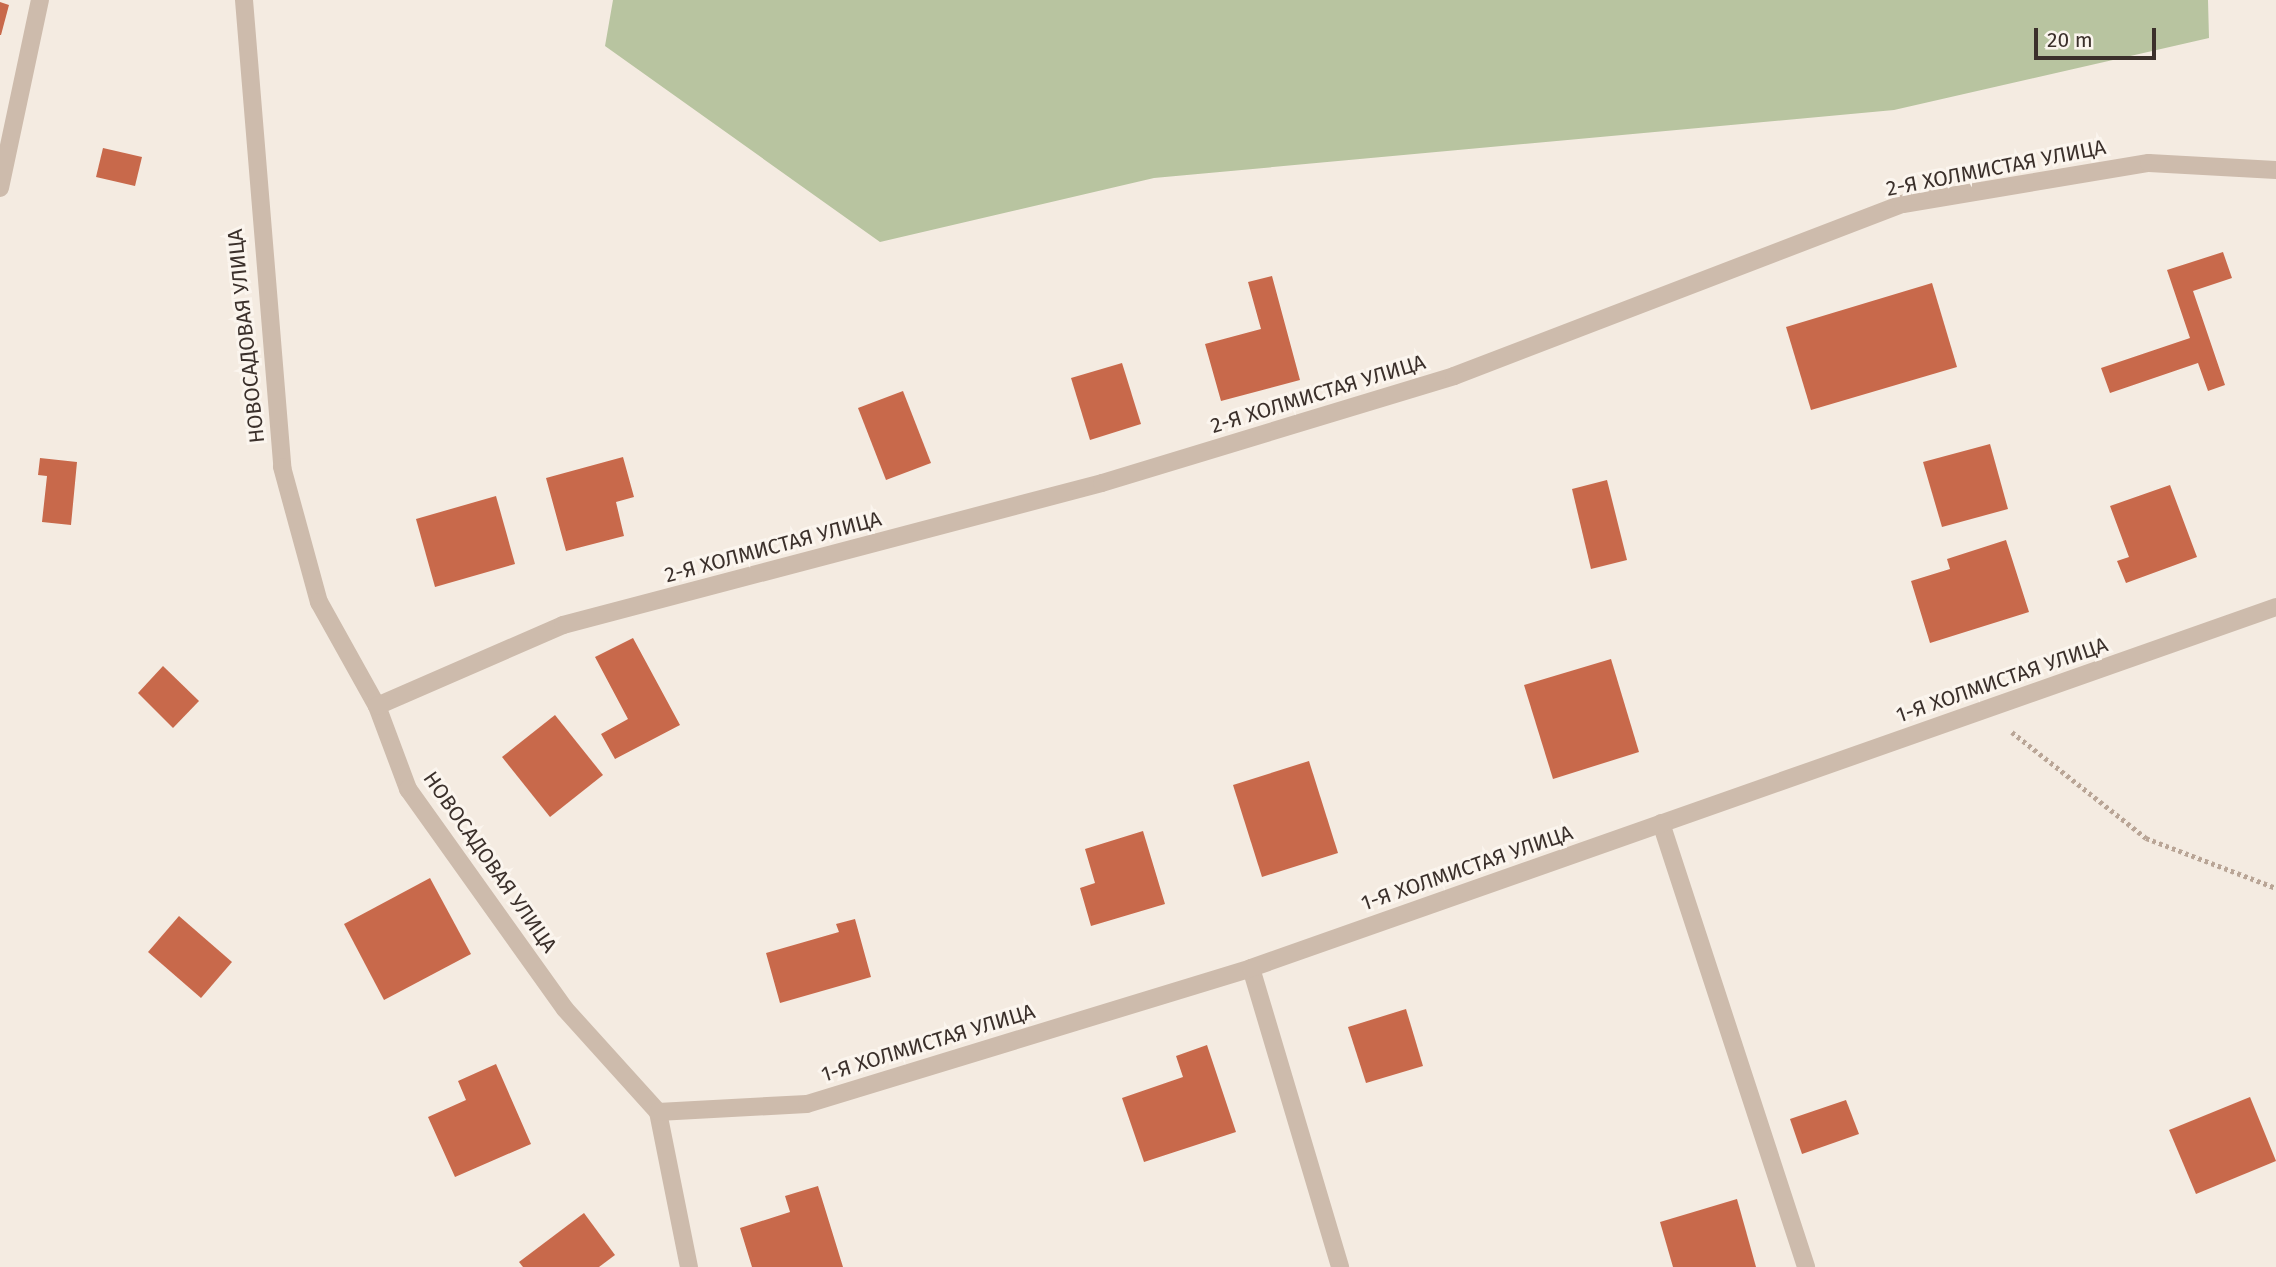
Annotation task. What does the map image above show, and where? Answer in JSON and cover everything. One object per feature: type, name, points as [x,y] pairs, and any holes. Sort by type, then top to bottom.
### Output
[{"type":"street","points":[[0,188],[40,0]]},
{"type":"street","name":"НОВОСАДОВАЯ УЛИЦА","points":[[243,0],[282,467],[319,602],[377,706],[408,789],[565,1009],[658,1112]]},
{"type":"street","name":"2-Я ХОЛМИСТАЯ УЛИЦА","points":[[377,706],[564,625],[1102,483],[1454,376],[1903,204],[2148,163],[2276,170]]},
{"type":"street","name":"1-Я ХОЛМИСТАЯ УЛИЦА","points":[[658,1112],[807,1104],[1251,968],[2276,607]]},
{"type":"street","points":[[1661,824],[1806,1267]]},
{"type":"street","points":[[1251,968],[1340,1267]]},
{"type":"street","points":[[658,1112],[689,1267]]},
{"type":"path","points":[[1976,714],[2027,740],[2146,838],[2276,888]]},
{"type":"green space","points":[[613,0],[2208,0],[2209,38],[1894,110],[1154,178],[880,242],[605,46]]},
{"type":"building","points":[[0,2],[9,5],[1,35],[0,35]]},
{"type":"building","points":[[103,148],[142,157],[135,186],[96,177]]},
{"type":"building","points":[[2223,252],[2232,278],[2193,291],[2225,385],[2208,391],[2198,363],[2110,393],[2101,368],[2190,338],[2167,270]]},
{"type":"building","points":[[1272,276],[1300,380],[1221,401],[1205,344],[1261,329],[1248,282]]},
{"type":"building","points":[[1932,283],[1957,367],[1811,410],[1786,327]]},
{"type":"building","points":[[1122,363],[1141,424],[1090,440],[1071,378]]},
{"type":"building","points":[[903,391],[931,463],[886,480],[858,408]]},
{"type":"building","points":[[1990,444],[2008,509],[1942,527],[1923,462]]},
{"type":"building","points":[[623,457],[634,497],[616,502],[624,536],[566,551],[546,478]]},
{"type":"building","points":[[40,458],[77,462],[71,525],[42,522],[47,476],[38,475]]},
{"type":"building","points":[[1607,480],[1627,560],[1591,569],[1572,489]]},
{"type":"building","points":[[2170,485],[2197,557],[2126,583],[2117,561],[2129,557],[2110,506]]},
{"type":"building","points":[[496,496],[515,564],[435,587],[416,519]]},
{"type":"building","points":[[2006,540],[2029,612],[1930,643],[1911,581],[1950,569],[1947,559]]},
{"type":"building","points":[[633,638],[680,725],[615,759],[601,734],[628,719],[595,657]]},
{"type":"building","points":[[1611,659],[1639,752],[1553,779],[1524,685]]},
{"type":"building","points":[[163,666],[199,701],[173,728],[138,693]]},
{"type":"building","points":[[555,715],[603,775],[550,817],[502,757]]},
{"type":"building","points":[[1309,761],[1338,853],[1262,877],[1233,785]]},
{"type":"building","points":[[1143,831],[1165,904],[1091,926],[1080,888],[1095,883],[1085,849]]},
{"type":"building","points":[[430,878],[471,954],[384,1000],[344,924]]},
{"type":"building","points":[[179,916],[232,962],[201,998],[148,952]]},
{"type":"building","points":[[855,919],[871,977],[780,1003],[766,953],[839,932],[836,924]]},
{"type":"building","points":[[1406,1009],[1423,1066],[1366,1083],[1348,1027]]},
{"type":"building","points":[[1207,1045],[1236,1132],[1144,1162],[1122,1098],[1183,1077],[1176,1056]]},
{"type":"building","points":[[496,1064],[531,1144],[455,1177],[428,1117],[466,1100],[458,1081]]},
{"type":"building","points":[[2250,1097],[2276,1161],[2196,1194],[2169,1130]]},
{"type":"building","points":[[1846,1100],[1859,1134],[1802,1154],[1790,1119]]},
{"type":"building","points":[[818,1186],[843,1267],[752,1267],[740,1228],[790,1212],[785,1196]]},
{"type":"building","points":[[1737,1199],[1756,1267],[1673,1267],[1660,1222]]},
{"type":"building","points":[[584,1213],[615,1255],[599,1267],[523,1267],[519,1262]]}]
